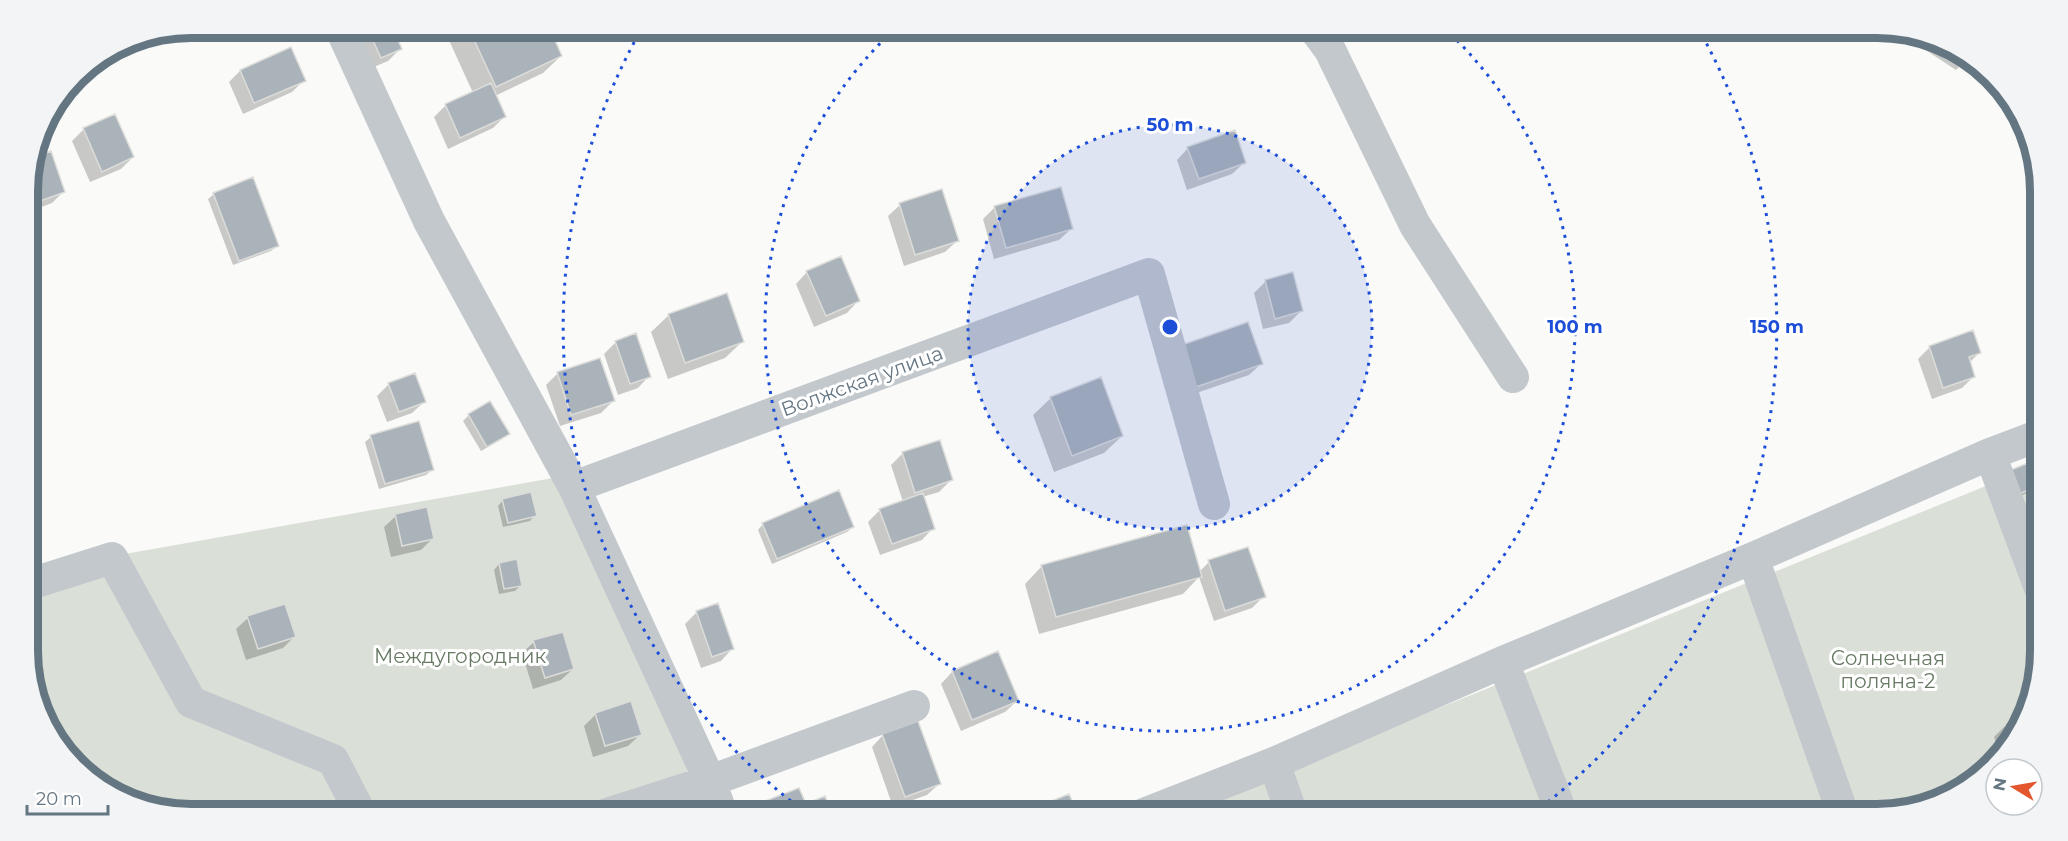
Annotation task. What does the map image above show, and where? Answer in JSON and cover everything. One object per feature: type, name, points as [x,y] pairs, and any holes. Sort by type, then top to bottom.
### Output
[{"type":"street","points":[[345,38],[429,221],[574,487],[718,804]]},
{"type":"street","points":[[1321,38],[1330,50],[1415,225],[1513,377]]},
{"type":"street","name":"Волжская улица","points":[[574,487],[1149,274],[1214,504]]},
{"type":"street","points":[[1171,803],[1274,763],[1503,662],[2030,439]]},
{"type":"street","points":[[1990,454],[2030,561]]},
{"type":"street","points":[[38,581],[112,558],[191,702],[333,760],[357,804]]},
{"type":"street","points":[[1753,558],[1839,803]]},
{"type":"street","points":[[1503,662],[1558,803]]},
{"type":"street","points":[[640,804],[710,782],[914,706]]},
{"type":"street","points":[[1274,763],[1288,803]]},
{"type":"green space","name":"Солнечная поляна-2","points":[[2030,468],[2030,660],[2028,680],[2015,718],[1992,751],[1971,772],[1936,792],[1887,803],[1204,803]]},
{"type":"green space","name":"Междугородник","points":[[553,478],[692,770],[598,804],[191,804],[141,795],[106,778],[90,765],[63,735],[53,718],[40,680],[38,569]]},
{"type":"building","points":[[372,38],[397,38],[402,49],[381,58]]},
{"type":"building","points":[[473,38],[554,38],[562,56],[496,87]]},
{"type":"building","points":[[291,47],[306,81],[254,103],[240,70]]},
{"type":"building","points":[[491,83],[506,117],[460,138],[445,104]]},
{"type":"building","points":[[115,114],[134,157],[102,172],[83,128]]},
{"type":"building","points":[[1235,130],[1246,163],[1199,179],[1187,147]]},
{"type":"building","points":[[51,151],[65,192],[38,202],[38,181],[42,154]]},
{"type":"building","points":[[253,177],[279,246],[239,261],[213,193]]},
{"type":"building","points":[[1061,187],[1073,229],[1006,248],[994,206]]},
{"type":"building","points":[[942,189],[959,241],[915,255],[899,203]]},
{"type":"building","points":[[841,256],[860,301],[826,316],[806,271]]},
{"type":"building","points":[[1293,272],[1303,311],[1275,319],[1265,280]]},
{"type":"building","points":[[727,293],[744,342],[685,363],[668,314]]},
{"type":"building","points":[[1248,322],[1263,364],[1193,388],[1179,346]]},
{"type":"building","points":[[1973,330],[1981,353],[1969,357],[1975,377],[1943,388],[1929,346]]},
{"type":"building","points":[[636,333],[651,377],[630,384],[615,341]]},
{"type":"building","points":[[600,358],[615,401],[571,415],[557,372]]},
{"type":"building","points":[[415,373],[426,402],[399,412],[388,383]]},
{"type":"building","points":[[1101,377],[1123,436],[1072,456],[1050,397]]},
{"type":"building","points":[[490,401],[510,434],[487,447],[468,414]]},
{"type":"building","points":[[419,421],[434,470],[385,484],[370,435]]},
{"type":"building","points":[[940,440],[953,480],[915,493],[902,452]]},
{"type":"building","points":[[2028,463],[2030,490],[2016,495],[2006,472]]},
{"type":"building","points":[[839,490],[854,527],[777,559],[762,523]]},
{"type":"building","points":[[531,492],[537,516],[508,523],[502,499]]},
{"type":"building","points":[[923,493],[935,529],[892,544],[879,509]]},
{"type":"building","points":[[427,507],[434,539],[402,546],[395,514]]},
{"type":"building","points":[[1187,525],[1202,577],[1056,617],[1041,565]]},
{"type":"building","points":[[1248,547],[1266,597],[1225,611],[1208,560]]},
{"type":"building","points":[[517,559],[522,586],[504,589],[499,563]]},
{"type":"building","points":[[718,603],[734,649],[712,657],[696,611]]},
{"type":"building","points":[[285,604],[296,637],[258,649],[247,616]]},
{"type":"building","points":[[563,632],[574,669],[545,678],[533,640]]},
{"type":"building","points":[[998,651],[1019,701],[972,720],[952,671]]},
{"type":"building","points":[[631,701],[642,735],[605,746],[595,713]]},
{"type":"building","points":[[2014,720],[2007,731],[2005,724]]},
{"type":"building","points":[[918,721],[941,784],[905,797],[882,734]]},
{"type":"building","points":[[799,788],[806,804],[758,804]]},
{"type":"building","points":[[1069,794],[1073,803],[1047,803]]},
{"type":"building","points":[[825,796],[828,804],[807,804]]}]
